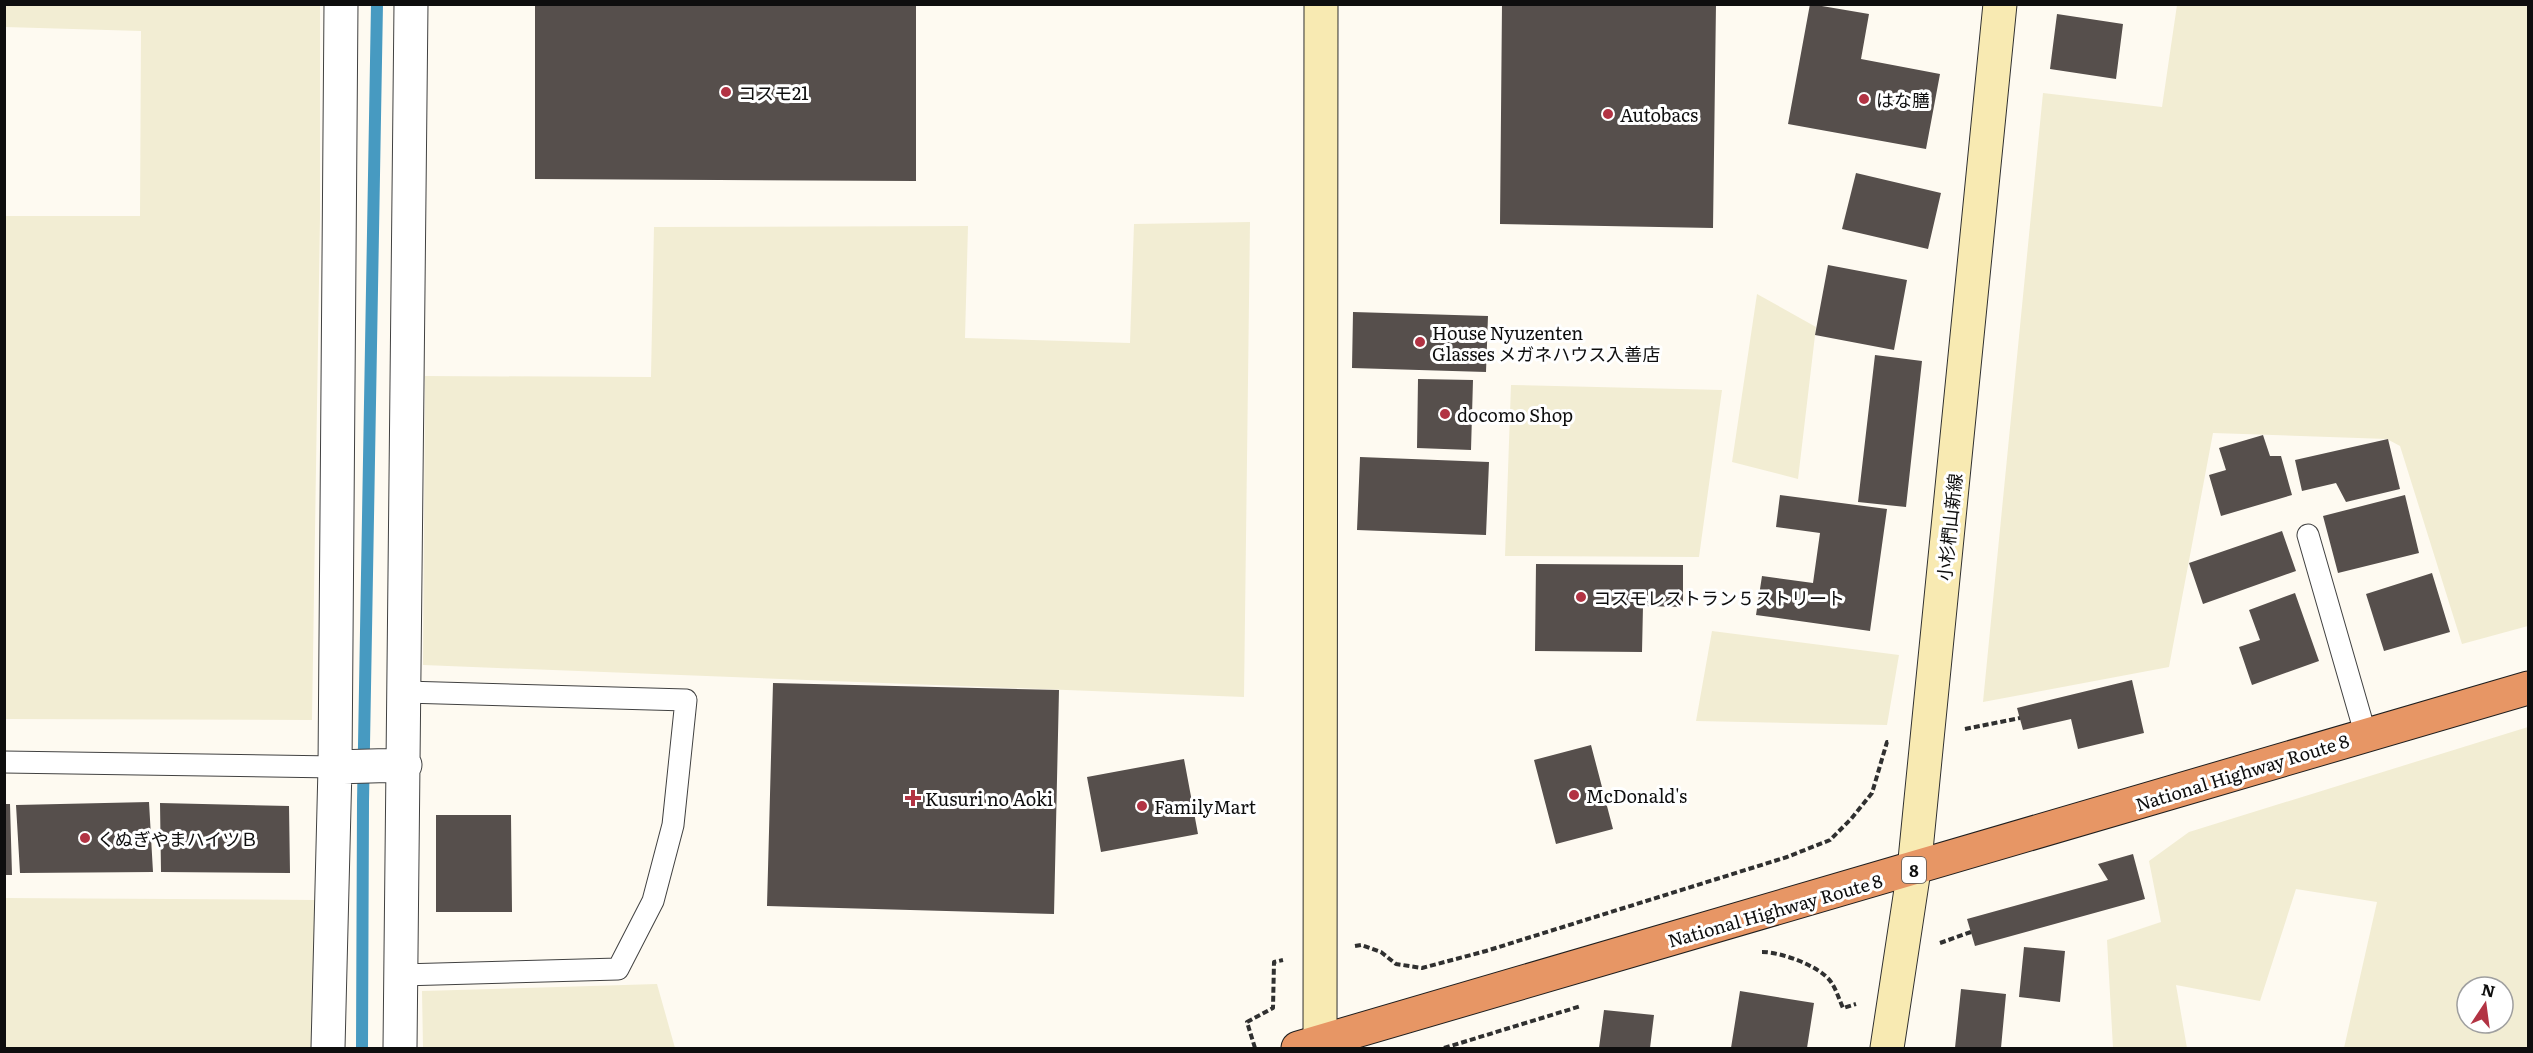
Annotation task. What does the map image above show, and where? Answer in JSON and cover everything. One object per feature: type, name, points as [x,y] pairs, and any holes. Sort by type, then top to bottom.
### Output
[{"type":"highway","name":"National Highway Route 8","points":[[1314,1046],[2529,688]]},
{"type":"main road","points":[[1314,1046],[1318,954],[1321,4]]},
{"type":"main road","name":"小杉椚山新線","points":[[1887,1048],[1914,870],[2000,4]]},
{"type":"street","points":[[328,1048],[335,767],[341,4]]},
{"type":"street","points":[[400,1048],[405,765],[411,4]]},
{"type":"street","points":[[335,767],[405,765]]},
{"type":"lane","points":[[2308,535],[2366,736]]},
{"type":"lane","points":[[401,975],[618,969],[653,901],[673,825],[686,700],[405,692]]},
{"type":"lane","points":[[4,762],[335,767]]},
{"type":"path","points":[[1256,1048],[1246,1022],[1273,1008],[1274,962],[1361,945],[1381,952],[1396,964],[1422,968],[1486,951],[1787,857],[1830,840],[1851,819],[1872,793],[1887,742],[2020,718]]},
{"type":"path","points":[[1939,951],[1941,941],[1971,932]]},
{"type":"path","points":[[1750,953],[1773,952],[1799,961],[1830,980],[1843,1008],[1894,995]]},
{"type":"path","points":[[1444,1048],[1587,1004]]},
{"type":"shaded area","points":[[5,4],[320,5],[320,218],[312,720],[5,719],[5,216],[140,216],[141,31],[5,27]]},
{"type":"shaded area","points":[[2177,5],[2528,5],[2528,626],[2462,644],[2400,446],[2387,439],[2213,433],[2169,667],[1983,702],[2043,93],[2162,107]]},
{"type":"shaded area","points":[[1250,222],[1244,697],[423,665],[425,376],[651,377],[654,227],[968,226],[965,338],[1130,343],[1134,224]]},
{"type":"shaded area","points":[[1757,294],[1816,327],[1798,479],[1732,462]]},
{"type":"shaded area","points":[[1511,385],[1722,390],[1699,557],[1505,556]]},
{"type":"shaded area","points":[[1712,631],[1899,655],[1887,725],[1696,721]]},
{"type":"shaded area","points":[[2528,727],[2528,1048],[2344,1048],[2377,902],[2296,889],[2260,1001],[2176,985],[2187,1048],[2113,1048],[2107,940],[2161,922],[2149,861],[2189,832]]},
{"type":"shaded area","points":[[5,898],[316,900],[313,1048],[5,1048]]},
{"type":"shaded area","points":[[657,984],[675,1048],[423,1048],[422,991]]},
{"type":"building","name":"コスモ21","points":[[535,4],[916,4],[916,181],[535,179]]},
{"type":"building","name":"Autobacs","points":[[1502,4],[1716,4],[1713,228],[1500,224]]},
{"type":"building","name":"はな膳","points":[[1810,4],[1869,14],[1861,59],[1940,74],[1926,149],[1788,124]]},
{"type":"building","points":[[2057,14],[2123,24],[2116,79],[2050,69]]},
{"type":"building","points":[[1856,173],[1941,193],[1928,249],[1842,229]]},
{"type":"building","points":[[1828,265],[1907,280],[1894,350],[1815,335]]},
{"type":"building","name":"House Nyuzenten Glasses メガネハウス入善店","points":[[1353,312],[1488,316],[1486,372],[1352,368]]},
{"type":"building","points":[[1875,355],[1922,361],[1906,507],[1858,502]]},
{"type":"building","name":"docomo Shop","points":[[1418,379],[1473,380],[1471,450],[1417,448]]},
{"type":"building","points":[[2263,435],[2270,456],[2281,456],[2292,495],[2221,516],[2209,475],[2226,470],[2219,448]]},
{"type":"building","points":[[2388,439],[2400,489],[2346,502],[2336,483],[2302,491],[2295,460]]},
{"type":"building","points":[[1360,457],[1489,462],[1486,535],[1357,530]]},
{"type":"building","points":[[1780,495],[1887,509],[1870,631],[1756,615],[1762,576],[1813,583],[1820,533],[1776,527]]},
{"type":"building","points":[[2405,495],[2419,553],[2338,573],[2323,516]]},
{"type":"building","points":[[2282,531],[2296,571],[2203,604],[2189,563]]},
{"type":"building","points":[[1536,564],[1683,565],[1683,607],[1643,606],[1642,652],[1535,651]]},
{"type":"building","points":[[2432,573],[2450,632],[2384,651],[2366,594]]},
{"type":"building","points":[[2295,593],[2319,661],[2252,685],[2239,647],[2260,640],[2249,610]]},
{"type":"building","points":[[2132,680],[2144,733],[2078,749],[2071,719],[2023,730],[2017,708]]},
{"type":"building","name":"Kusuri no Aoki","points":[[773,683],[1059,690],[1054,914],[767,906]]},
{"type":"building","name":"McDonald's","points":[[1591,745],[1613,829],[1556,844],[1534,760]]},
{"type":"building","name":"FamilyMart","points":[[1184,759],[1198,834],[1101,852],[1087,777]]},
{"type":"building","name":"くぬぎやまハイツＢ","points":[[149,802],[153,872],[20,873],[16,805]]},
{"type":"building","points":[[160,803],[289,806],[290,873],[161,872]]},
{"type":"building","points":[[4,804],[10,804],[12,875],[4,875]]},
{"type":"building","points":[[436,815],[511,815],[512,912],[436,912]]},
{"type":"building","points":[[2133,854],[2145,899],[1975,946],[1967,919],[2108,880],[2098,864]]},
{"type":"building","points":[[2024,947],[2065,951],[2060,1002],[2019,997]]},
{"type":"building","points":[[1961,989],[2006,994],[2001,1048],[1955,1048]]},
{"type":"building","points":[[1740,991],[1814,1003],[1807,1048],[1731,1048]]},
{"type":"building","points":[[1604,1010],[1654,1015],[1650,1048],[1599,1048]]},
{"type":"waterway","points":[[362,1048],[363,802],[377,4]]},
{"type":"place","name":"コスモ21","points":[[726,92]]},
{"type":"place","name":"はな膳","points":[[1864,99]]},
{"type":"place","name":"Autobacs","points":[[1608,114]]},
{"type":"place","name":"House Nyuzenten Glasses メガネハウス入善店","points":[[1420,342]]},
{"type":"place","name":"docomo Shop","points":[[1445,414]]},
{"type":"place","name":"コスモレストラン５ストリート","points":[[1581,597]]},
{"type":"place","name":"McDonald's","points":[[1574,795]]},
{"type":"place","name":"Kusuri no Aoki","points":[[913,798]]},
{"type":"place","name":"FamilyMart","points":[[1142,806]]},
{"type":"place","name":"くぬぎやまハイツＢ","points":[[85,838]]}]
